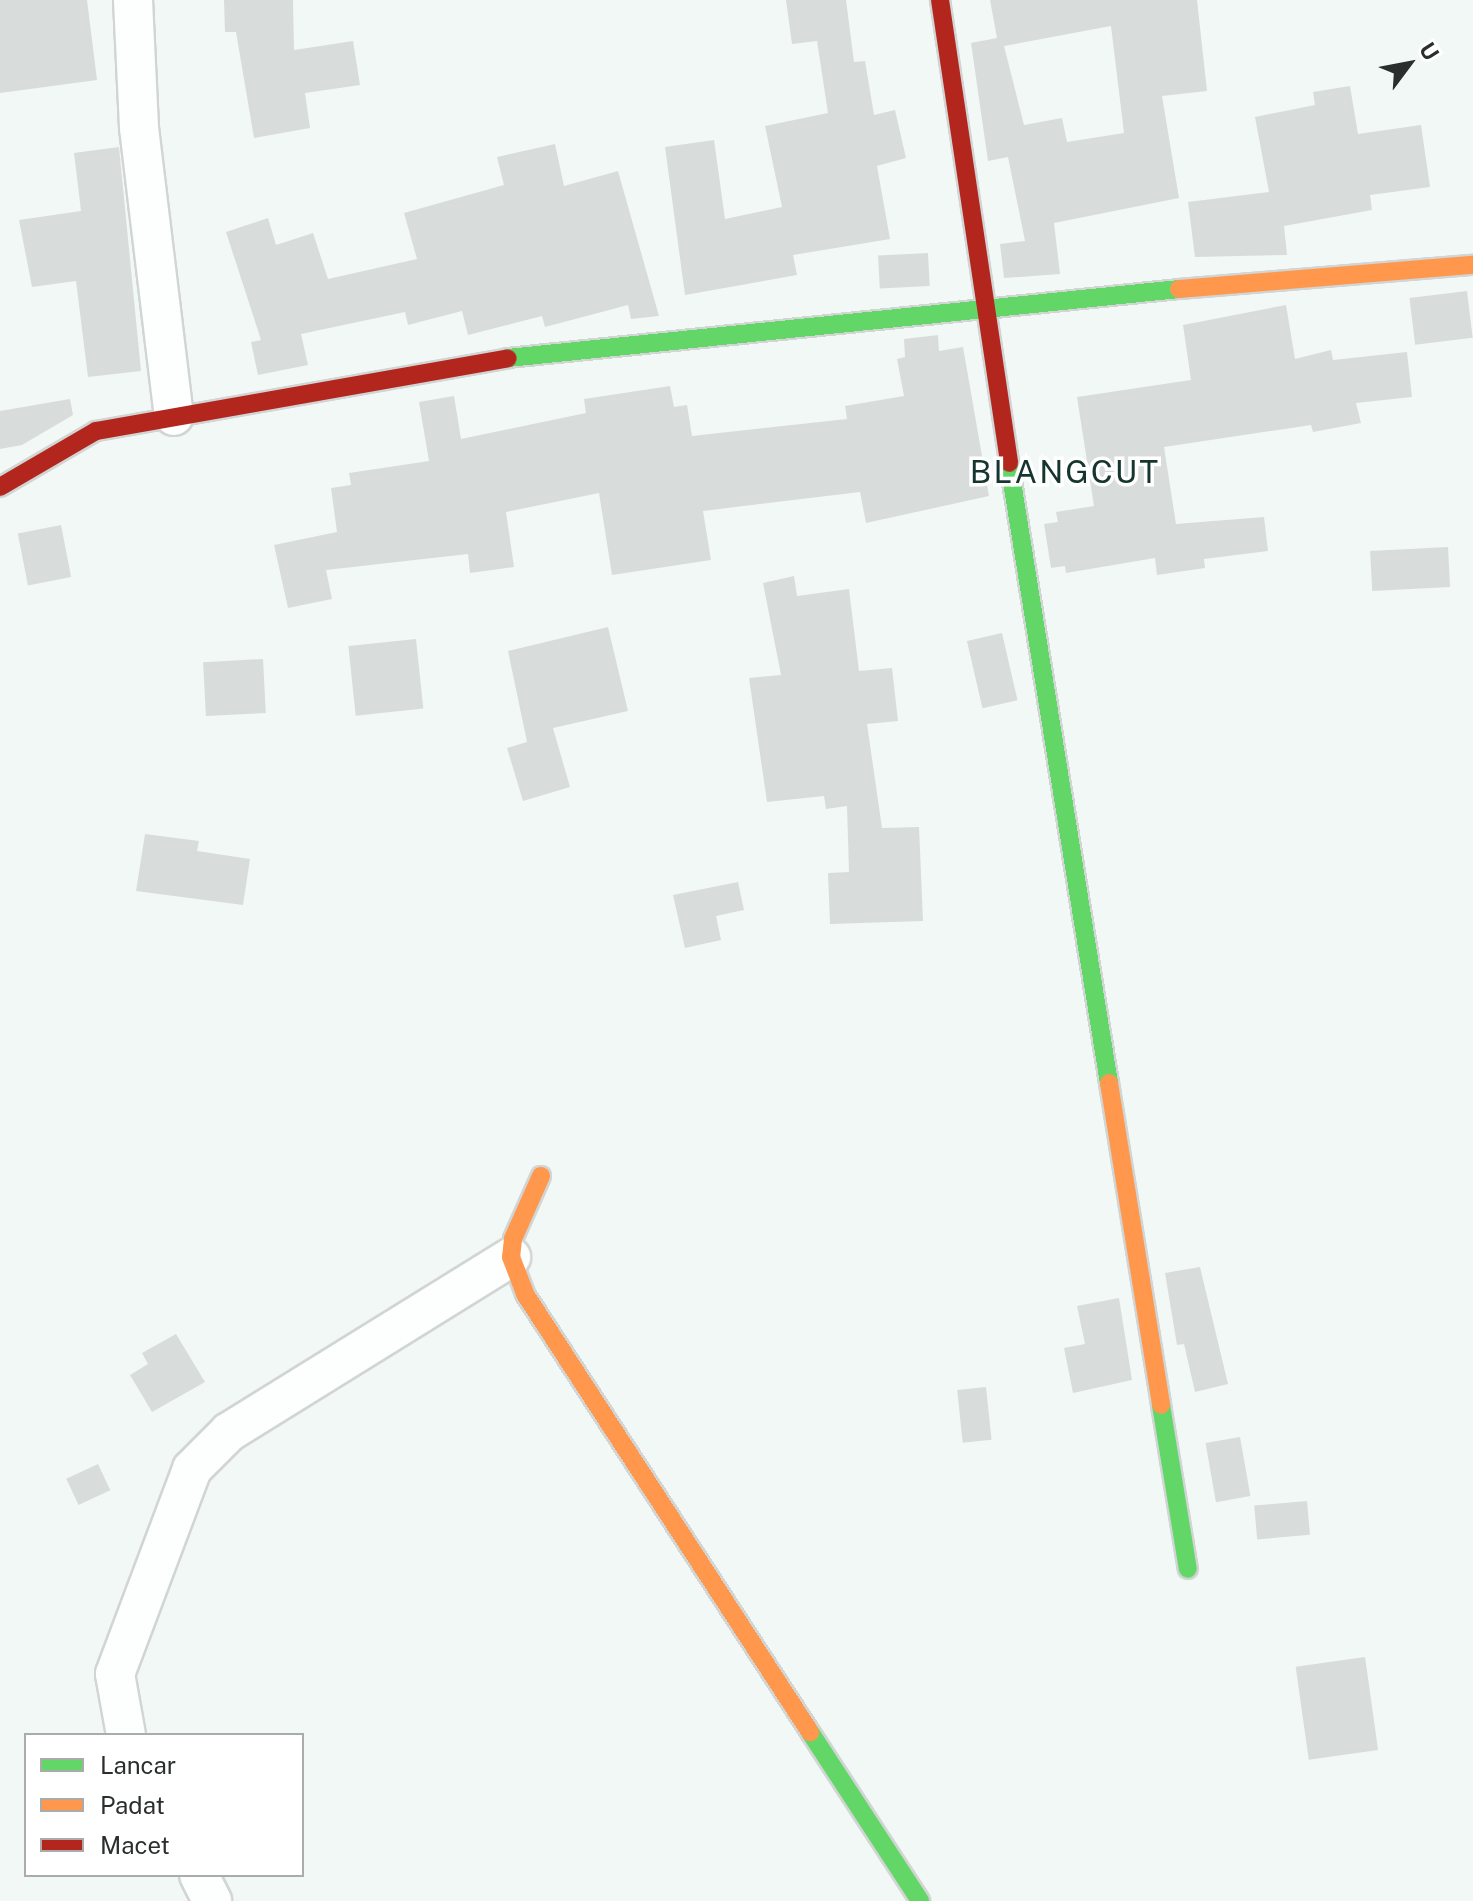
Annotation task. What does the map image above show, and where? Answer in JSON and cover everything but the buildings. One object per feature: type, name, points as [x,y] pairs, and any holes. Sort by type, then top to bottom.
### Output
[{"type":"street","points":[[133,0],[139,128],[174,416]]},
{"type":"street","points":[[940,0],[983,305],[1188,1569]]},
{"type":"street","points":[[0,487],[96,431],[442,365],[983,305],[1473,265]]},
{"type":"street","points":[[126,1733],[115,1674],[192,1469],[229,1432],[511,1257],[541,1176]]},
{"type":"street","points":[[511,1257],[525,1294],[920,1901]]},
{"type":"street","points":[[200,1877],[212,1901]]},
{"type":"traffic: fast","points":[[508,358],[1179,289]]},
{"type":"traffic: fast","points":[[1009,463],[1109,1083]]},
{"type":"traffic: fast","points":[[1161,1405],[1188,1569]]},
{"type":"traffic: fast","points":[[810,1732],[920,1901]]},
{"type":"traffic: slow","points":[[1179,289],[1473,265]]},
{"type":"traffic: slow","points":[[1109,1083],[1161,1405]]},
{"type":"traffic: slow","points":[[541,1176],[513,1239],[511,1257],[525,1294],[810,1732]]},
{"type":"traffic: jam","points":[[940,0],[1009,463]]},
{"type":"traffic: jam","points":[[0,487],[96,431],[508,358]]},
{"type":"district","name":"BLANGCUT","points":[[1065,472]]}]
